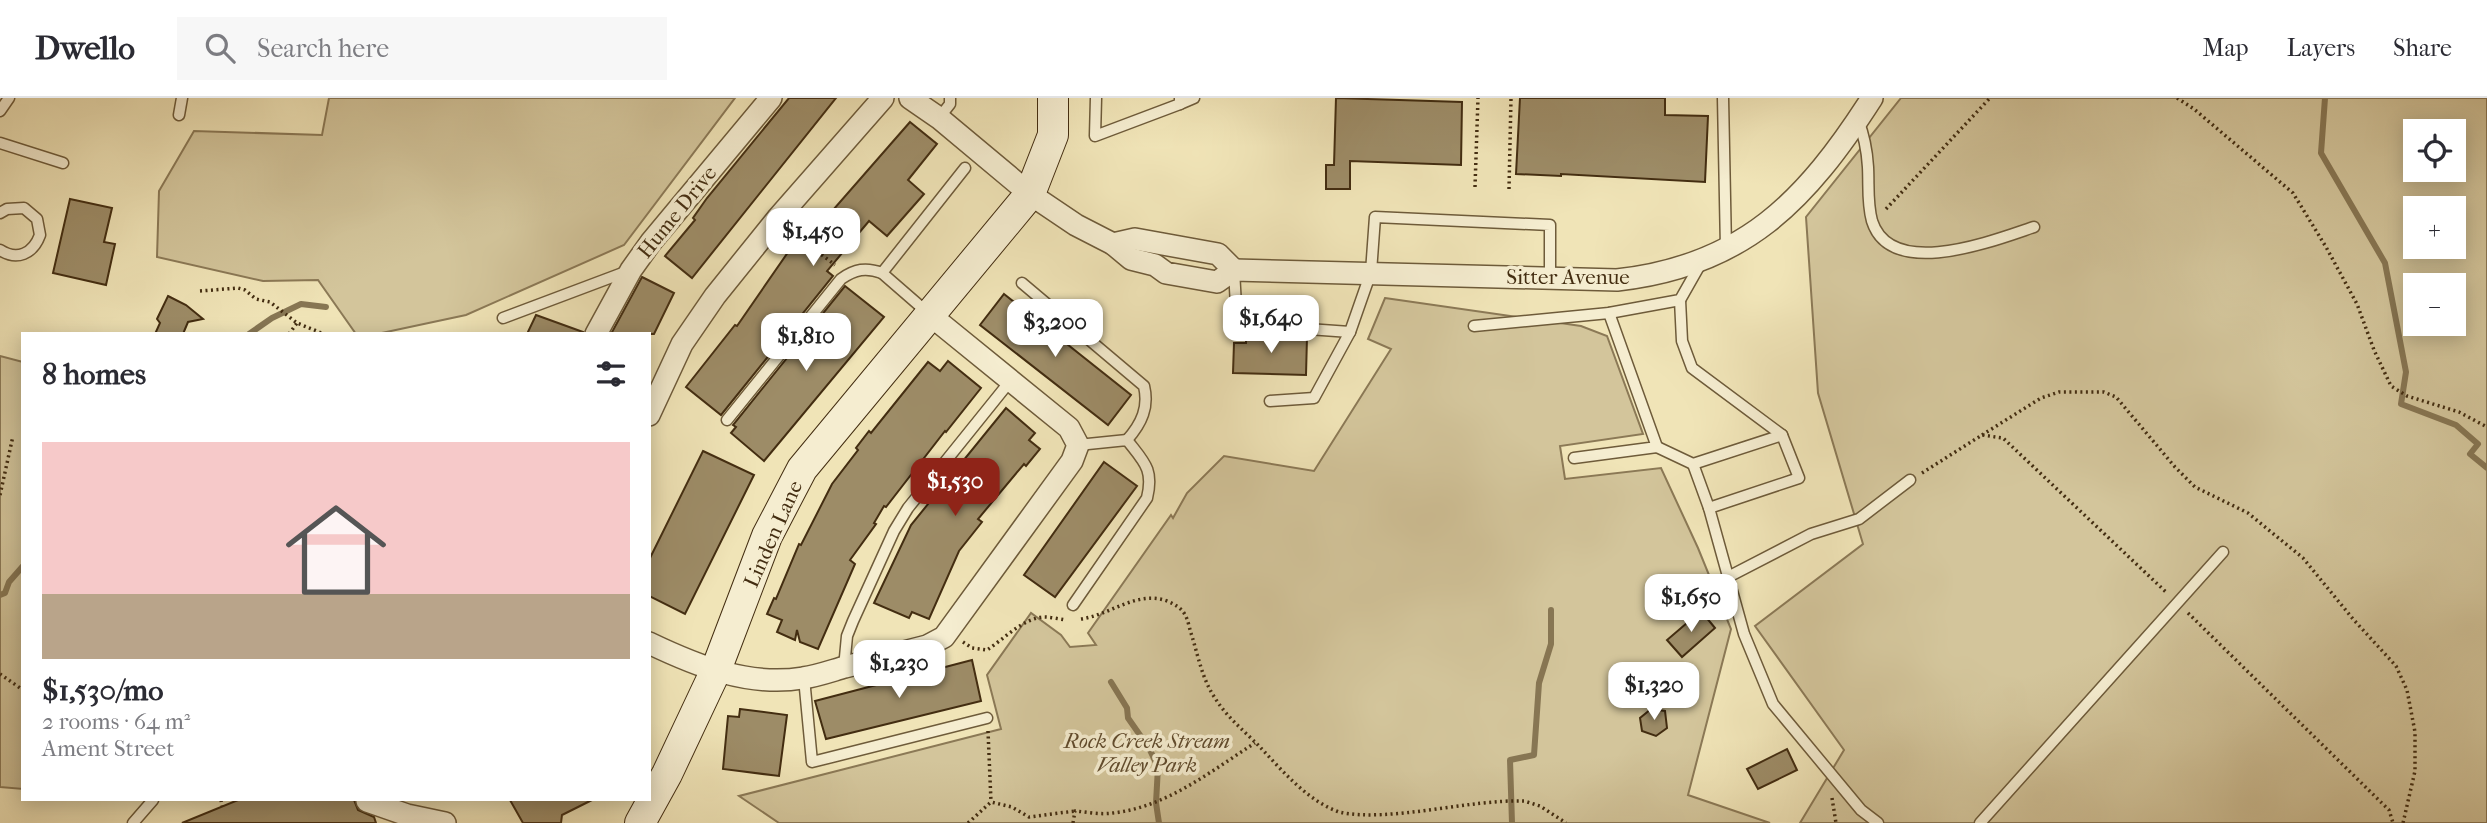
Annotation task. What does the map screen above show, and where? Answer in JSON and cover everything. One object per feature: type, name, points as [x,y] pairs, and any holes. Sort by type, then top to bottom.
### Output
[{"type":"street","name":"Hume Drive","points":[[597,332],[631,270],[688,196],[771,98]]},
{"type":"street","points":[[651,411],[682,344],[715,296],[777,219],[883,98]]},
{"type":"street","points":[[911,98],[1030,194]]},
{"type":"street","name":"Linden Lane","points":[[640,823],[667,774],[716,670],[768,536],[802,469],[1030,194],[1053,135],[1054,98]]},
{"type":"street","name":"Sitter Avenue","points":[[1030,194],[1076,225],[1113,244],[1131,259],[1155,265],[1167,273],[1217,282],[1234,270],[1617,280],[1674,270],[1726,249],[1760,229],[1813,181],[1872,98]]},
{"type":"street","points":[[651,644],[690,663],[751,679],[804,678],[927,646],[944,637],[1072,461],[1078,444],[1069,428],[930,315]]},
{"type":"street","points":[[367,802],[407,815],[445,823]]},
{"type":"lane","points":[[0,111],[9,98]]},
{"type":"lane","points":[[179,115],[182,98]]},
{"type":"lane","points":[[939,118],[950,104],[950,98]]},
{"type":"lane","points":[[1096,98],[1095,136],[1180,101],[1194,98]]},
{"type":"lane","points":[[1723,98],[1726,249]]},
{"type":"lane","points":[[1858,120],[1865,139],[1868,197],[1873,223],[1881,236],[1895,247],[1949,252],[2034,227]]},
{"type":"lane","points":[[0,143],[63,163]]},
{"type":"lane","points":[[882,273],[965,168]]},
{"type":"lane","points":[[0,213],[7,209],[24,208],[37,219],[40,235],[32,250],[25,254],[8,255],[0,250]]},
{"type":"lane","points":[[1270,401],[1314,398],[1350,332],[1371,272],[1375,217],[1550,225],[1550,278]]},
{"type":"lane","points":[[1702,260],[1681,300],[1682,341],[1692,368],[1782,435],[1799,478],[1710,508]]},
{"type":"lane","points":[[727,420],[841,279],[850,273],[860,269],[882,273],[930,315]]},
{"type":"lane","points":[[503,318],[631,270]]},
{"type":"lane","points":[[1234,270],[1237,324],[1350,332]]},
{"type":"lane","points":[[1022,283],[1144,386],[1147,401],[1143,418],[1127,440],[1078,444]]},
{"type":"lane","points":[[1474,326],[1609,313],[1681,300]]},
{"type":"lane","points":[[1609,313],[1657,447]]},
{"type":"lane","points":[[844,667],[847,636],[901,520],[1011,380]]},
{"type":"lane","points":[[1574,458],[1657,447],[1693,464],[1782,435]]},
{"type":"lane","points":[[1073,605],[1147,498],[1151,483],[1149,468],[1127,440]]},
{"type":"lane","points":[[1693,464],[1710,508],[1744,634],[1773,704],[1861,810],[1878,823]]},
{"type":"lane","points":[[1728,577],[1811,534],[1859,519],[1910,480]]},
{"type":"lane","points":[[1980,823],[2223,552]]},
{"type":"lane","points":[[804,678],[812,762],[987,718]]},
{"type":"lane","points":[[134,823],[152,801]]},
{"type":"path","points":[[1475,187],[1478,98]]},
{"type":"path","points":[[1509,189],[1511,98]]},
{"type":"path","points":[[1873,223],[1990,98]]},
{"type":"path","points":[[2177,98],[2194,109],[2293,193],[2357,304],[2391,386],[2407,397],[2459,412],[2487,427]]},
{"type":"path","points":[[789,230],[839,268]]},
{"type":"path","points":[[200,291],[238,288],[245,290],[256,299],[270,302],[297,323],[319,332]]},
{"type":"path","points":[[290,332],[297,323]]},
{"type":"path","points":[[1982,435],[2041,398],[2059,392],[2104,392],[2116,397],[2195,487],[2248,513],[2303,558],[2396,666],[2407,690],[2415,732],[2415,771],[2403,823]]},
{"type":"path","points":[[0,495],[13,436]]},
{"type":"path","points":[[1178,606],[1186,615],[1204,676],[1213,696],[1255,743],[1296,784],[1319,802],[1340,812],[1380,817],[1524,800],[1566,823]]},
{"type":"path","points":[[0,674],[21,689]]},
{"type":"path","points":[[987,718],[991,802]]},
{"type":"path","points":[[991,802],[1012,807],[1029,817],[1075,811],[1112,814],[1156,803],[1195,782],[1255,743]]},
{"type":"path","points":[[220,801],[222,806]]},
{"type":"path","points":[[968,823],[991,802]]},
{"type":"path","points":[[1073,823],[1075,811]]},
{"type":"path","points":[[1380,817],[1386,823]]},
{"type":"green space","points":[[329,98],[735,98],[624,245],[466,315],[386,332],[355,332],[318,280],[263,281],[157,257],[159,191],[194,131],[322,135]]},
{"type":"green space","points":[[1901,98],[2487,98],[2487,823],[1800,823],[1844,750],[1755,626],[1863,544],[1818,393],[1806,217]]},
{"type":"green space","name":"Rock Creek Stream Valley Park","points":[[1385,298],[1581,326],[1607,336],[1643,434],[1560,446],[1565,479],[1661,468],[1731,629],[1688,795],[1770,823],[779,823],[739,796],[1001,729],[987,675],[1031,613],[1061,635],[1070,647],[1096,645],[1088,633],[1171,515],[1173,518],[1187,493],[1224,456],[1314,471],[1391,349],[1368,339]]},
{"type":"green space","points":[[0,356],[21,361],[21,789],[0,787]]},
{"type":"building","points":[[789,98],[836,98],[692,278],[665,256],[695,220],[693,218],[707,198]]},
{"type":"building","points":[[1336,98],[1462,102],[1461,165],[1350,161],[1350,189],[1326,189],[1326,165],[1334,165]]},
{"type":"building","points":[[1520,98],[1665,98],[1665,115],[1708,116],[1705,182],[1516,174]]},
{"type":"building","points":[[910,122],[937,144],[908,180],[924,194],[887,236],[869,221],[827,271],[833,276],[721,415],[686,387],[735,325],[737,326],[793,245],[799,249]]},
{"type":"building","points":[[70,199],[112,208],[104,242],[115,244],[106,285],[53,273]]},
{"type":"building","points":[[642,277],[674,293],[654,334],[612,332]]},
{"type":"building","points":[[845,286],[884,317],[764,461],[731,433],[736,427],[733,425]]},
{"type":"building","points":[[1004,294],[1131,395],[1108,425],[980,325]]},
{"type":"building","points":[[168,296],[186,305],[203,319],[188,322],[184,332],[156,332],[160,323],[157,319]]},
{"type":"building","points":[[536,315],[583,332],[528,332]]},
{"type":"building","points":[[1246,333],[1307,337],[1306,375],[1233,373],[1234,343],[1246,343]]},
{"type":"building","points":[[948,361],[981,388],[886,507],[884,506],[874,523],[876,524],[850,560],[855,564],[818,649],[800,642],[797,630],[795,640],[777,632],[782,620],[767,614],[799,544],[801,545],[832,484],[869,431],[871,433],[928,362],[940,371]]},
{"type":"building","points":[[1006,408],[1035,433],[1029,440],[1040,449],[978,519],[982,522],[959,551],[929,619],[912,612],[909,618],[874,603],[911,525]]},
{"type":"building","points":[[703,451],[754,475],[685,614],[651,597],[651,556]]},
{"type":"building","points":[[1104,462],[1137,486],[1055,597],[1024,575]]},
{"type":"building","points":[[1701,611],[1715,628],[1682,657],[1667,640]]},
{"type":"building","points":[[972,660],[981,701],[826,739],[815,701]]},
{"type":"building","points":[[740,709],[787,715],[779,776],[723,769],[728,716],[739,717]]},
{"type":"building","points":[[1651,709],[1665,711],[1667,728],[1656,736],[1642,731],[1640,718]]},
{"type":"building","points":[[1787,749],[1797,770],[1758,789],[1747,769]]},
{"type":"building","points":[[236,801],[354,801],[358,810],[374,817],[376,823],[182,823]]},
{"type":"building","points":[[511,801],[590,801],[562,815],[561,823],[523,823]]},
{"type":"waterway","points":[[2325,98],[2321,153],[2385,263],[2406,372],[2401,404],[2456,425],[2478,444],[2470,454],[2487,468]]},
{"type":"waterway","points":[[252,332],[272,318],[301,304],[326,307]]},
{"type":"waterway","points":[[0,595],[5,593],[9,582],[21,568]]},
{"type":"waterway","points":[[1512,823],[1510,760],[1534,755],[1539,683],[1551,644],[1551,610]]},
{"type":"waterway","points":[[1111,682],[1127,708],[1128,718],[1149,748],[1158,767],[1156,803],[1159,823]]}]
